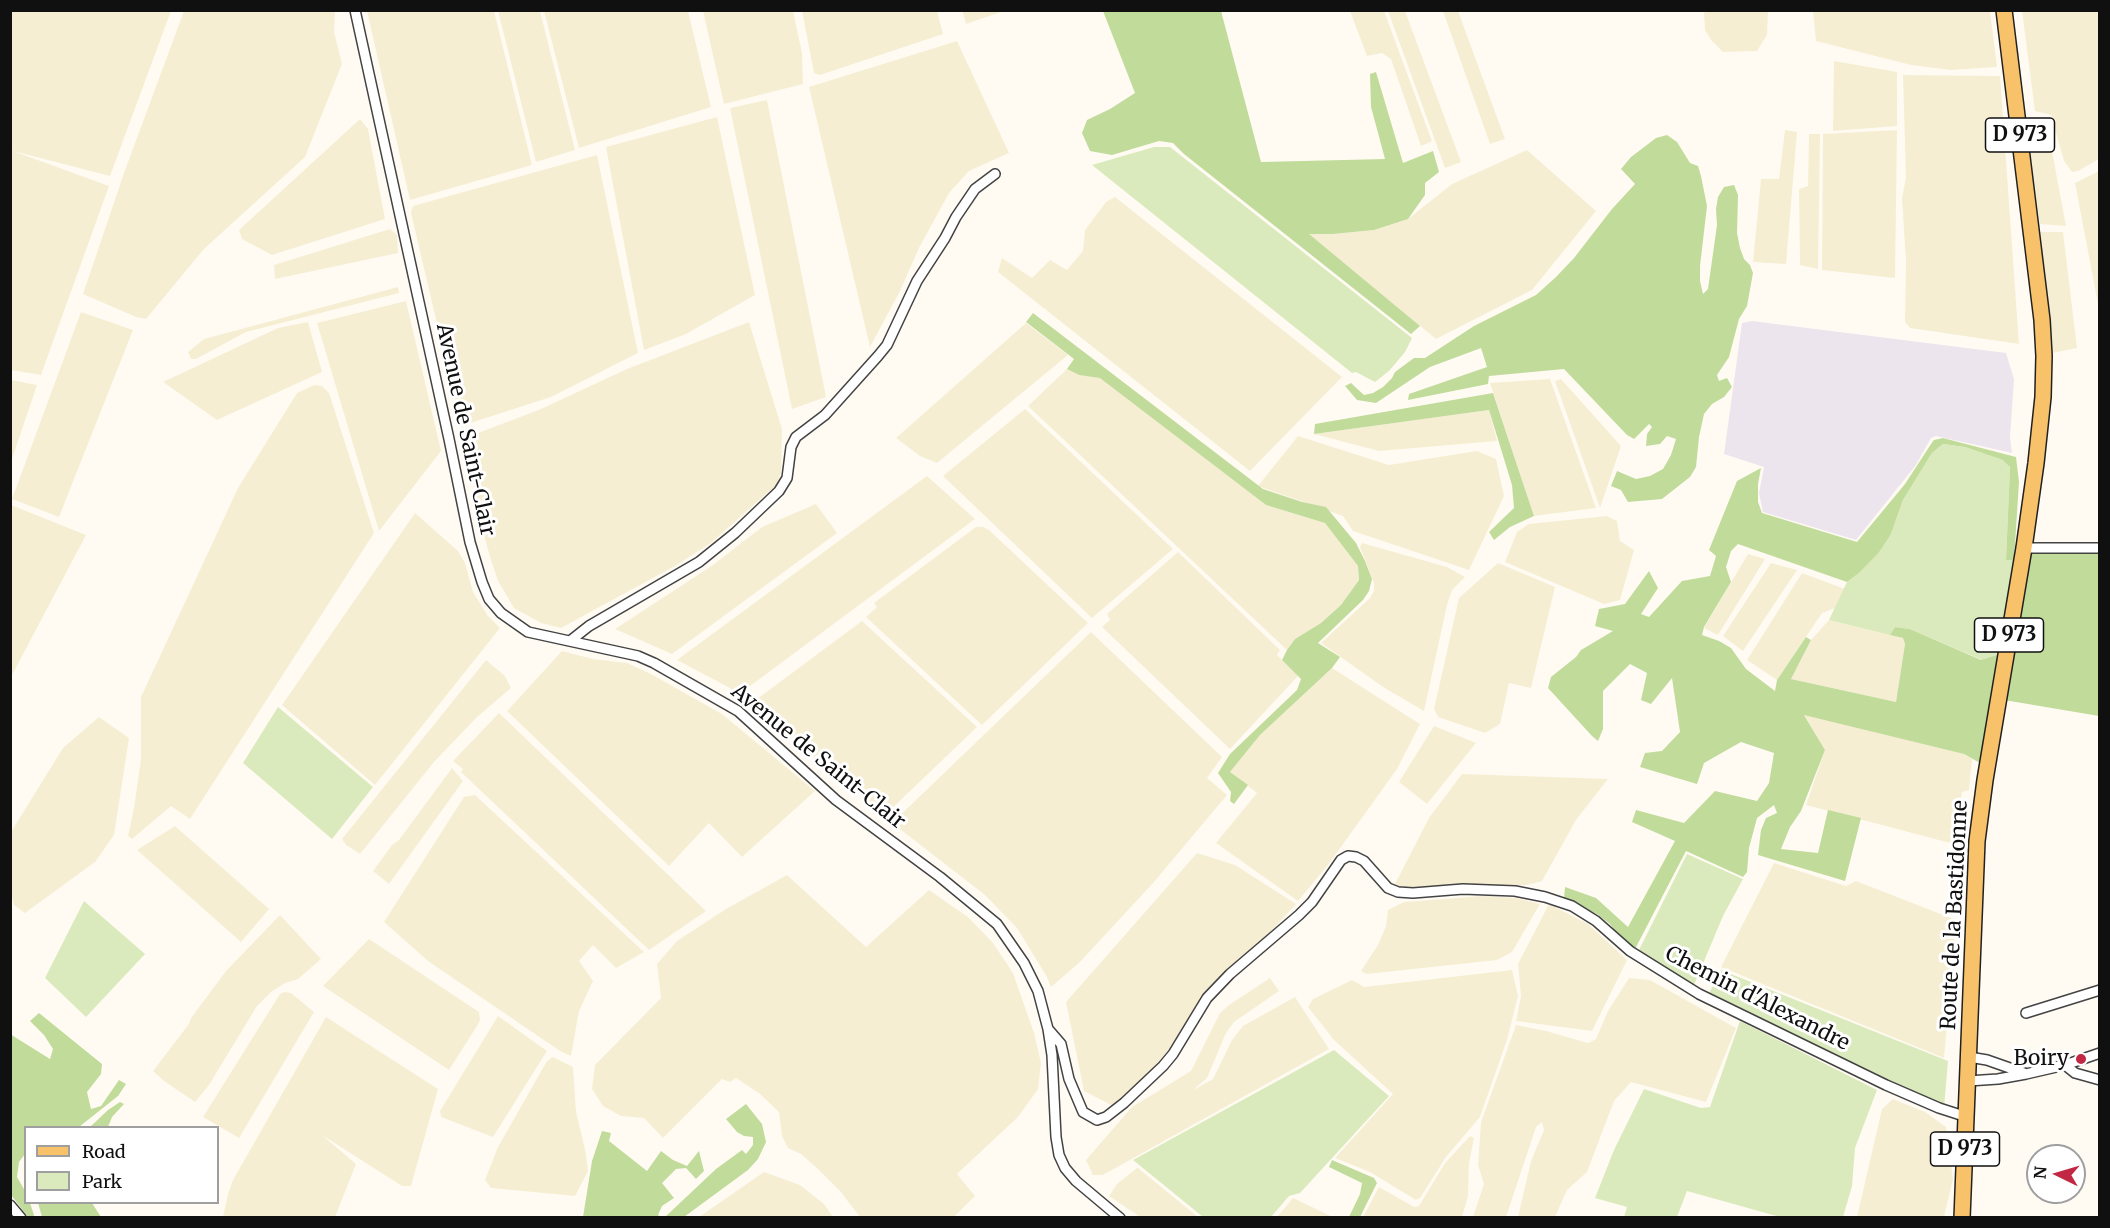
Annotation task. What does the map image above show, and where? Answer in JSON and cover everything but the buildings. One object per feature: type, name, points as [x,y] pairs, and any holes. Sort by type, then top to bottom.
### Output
[{"type":"main road","name":"Route de la Bastidonne","points":[[1962,1218],[1977,841],[2024,548],[2043,397],[2042,320],[2004,10]]},
{"type":"street","name":"Avenue de Saint-Clair","points":[[355,10],[470,542],[489,599],[501,613],[528,632],[638,656],[738,711],[836,800],[940,877],[997,924],[1024,963],[1038,991],[1052,1055],[1059,1155],[1065,1168],[1076,1181],[1120,1218]]},
{"type":"street","points":[[570,641],[589,626],[699,562],[735,533],[779,491],[787,478],[791,447],[796,436],[825,415],[887,345],[918,281],[956,217],[975,189],[995,174]]},
{"type":"street","points":[[2024,548],[2100,548]]},
{"type":"street","name":"Chemin d'Alexandre","points":[[1048,1029],[1061,1044],[1069,1079],[1083,1112],[1097,1120],[1106,1117],[1163,1066],[1173,1054],[1207,998],[1230,974],[1312,902],[1341,860],[1348,856],[1364,861],[1388,888],[1398,892],[1463,889],[1515,891],[1545,897],[1572,906],[1596,921],[1629,951],[1699,994],[1886,1085],[1939,1108],[1967,1117]]},
{"type":"street","points":[[2026,1013],[2100,990]]},
{"type":"street","points":[[1968,1081],[2001,1079],[2026,1074],[2065,1065],[2100,1053]]},
{"type":"street","points":[[1969,1057],[1987,1060],[2026,1074]]},
{"type":"street","points":[[2065,1065],[2075,1073],[2100,1080]]},
{"type":"street","points":[[10,1205],[21,1218]]},
{"type":"shaded area","points":[[962,10],[1004,10],[1004,11],[966,24]]},
{"type":"shaded area","points":[[13,11],[171,11],[110,176],[13,151],[109,186],[41,375],[11,370],[10,19]]},
{"type":"shaded area","points":[[184,11],[335,11],[334,32],[342,64],[305,157],[204,249],[146,319],[136,317],[83,294],[124,173]]},
{"type":"shaded area","points":[[367,11],[494,11],[532,165],[410,200]]},
{"type":"shaded area","points":[[498,11],[540,11],[575,150],[536,162]]},
{"type":"shaded area","points":[[544,11],[688,11],[711,107],[579,148]]},
{"type":"shaded area","points":[[703,11],[793,11],[802,53],[803,84],[724,104]]},
{"type":"shaded area","points":[[802,11],[937,11],[943,34],[820,75],[814,73]]},
{"type":"shaded area","points":[[1350,11],[1384,11],[1432,141],[1421,146],[1391,59],[1382,53],[1367,56]]},
{"type":"shaded area","points":[[1388,11],[1405,11],[1461,162],[1445,168]]},
{"type":"shaded area","points":[[1443,11],[1458,11],[1505,139],[1490,144]]},
{"type":"shaded area","points":[[1708,11],[1768,11],[1767,35],[1757,51],[1723,52],[1705,30],[1704,13]]},
{"type":"shaded area","points":[[1813,11],[1990,11],[1997,67],[1951,70],[1911,65],[1816,41]]},
{"type":"shaded area","points":[[2022,11],[2099,11],[2099,159],[2078,171],[2072,172],[2064,161],[2051,115],[2035,111]]},
{"type":"shaded area","points":[[957,41],[1009,153],[969,171],[949,193],[870,347],[809,87]]},
{"type":"shaded area","points":[[1834,61],[1897,72],[1897,126],[1833,131]]},
{"type":"shaded area","points":[[1903,75],[2000,76],[2019,344],[1910,328],[1905,322],[1906,261],[1902,199],[1906,177]]},
{"type":"shaded area","points":[[767,100],[826,397],[792,409],[730,108]]},
{"type":"shaded area","points":[[717,117],[755,295],[686,334],[644,350],[606,147]]},
{"type":"shaded area","points":[[360,119],[368,129],[385,219],[272,255],[242,239],[239,230]]},
{"type":"shaded area","points":[[2046,119],[2066,226],[2040,224],[2025,125]]},
{"type":"shaded area","points":[[1785,130],[1797,132],[1786,264],[1753,262],[1761,179],[1779,179]]},
{"type":"shaded area","points":[[1897,130],[1895,278],[1822,270],[1823,134]]},
{"type":"shaded area","points":[[1809,134],[1820,134],[1818,269],[1800,265],[1799,189],[1808,186]]},
{"type":"shaded area","points":[[1527,150],[1596,211],[1532,290],[1436,339],[1308,234],[1374,230],[1408,219],[1452,184]]},
{"type":"shaded area","points":[[597,155],[638,353],[551,397],[461,426],[411,213],[413,206]]},
{"type":"shaded area","points":[[2099,171],[2099,309],[2075,183]]},
{"type":"shaded area","points":[[1115,197],[1342,377],[1250,471],[998,272],[1002,258],[1032,278],[1050,260],[1067,270],[1083,251],[1085,230],[1106,202]]},
{"type":"shaded area","points":[[390,229],[397,235],[398,253],[275,279],[274,265]]},
{"type":"shaded area","points":[[2040,232],[2063,232],[2077,348],[2052,353]]},
{"type":"shaded area","points":[[398,287],[399,293],[246,332],[196,359],[191,359],[188,352],[204,339]]},
{"type":"shaded area","points":[[406,301],[441,451],[379,531],[317,323]]},
{"type":"shaded area","points":[[81,312],[133,330],[59,517],[12,499]]},
{"type":"shaded area","points":[[1752,321],[2006,353],[2014,379],[2010,438],[2012,453],[1936,436],[1931,438],[1916,465],[1856,540],[1763,512],[1759,493],[1764,467],[1724,454],[1742,323]]},
{"type":"shaded area","points":[[308,322],[322,372],[217,420],[163,382],[278,328]]},
{"type":"shaded area","points":[[749,322],[782,429],[781,473],[776,485],[711,543],[675,566],[561,628],[541,623],[514,608],[498,581],[490,557],[477,509],[465,438],[541,409],[627,369]]},
{"type":"shaded area","points":[[1026,323],[1068,355],[937,463],[920,456],[896,438]]},
{"type":"shaded area","points":[[1067,369],[1079,375],[1100,377],[1266,505],[1325,523],[1358,566],[1359,580],[1341,605],[1321,623],[1295,639],[1287,650],[1028,406]]},
{"type":"shaded area","points":[[1550,379],[1596,508],[1534,516],[1490,383]]},
{"type":"shaded area","points":[[1561,379],[1621,446],[1600,508],[1555,381]]},
{"type":"shaded area","points":[[10,380],[37,385],[11,462]]},
{"type":"shaded area","points":[[314,385],[322,386],[329,393],[374,533],[190,819],[171,806],[132,839],[128,836],[141,759],[141,697],[238,488],[297,393]]},
{"type":"shaded area","points":[[1025,409],[1173,549],[1092,618],[943,476]]},
{"type":"shaded area","points":[[1489,410],[1497,441],[1379,451],[1314,434]]},
{"type":"shaded area","points":[[1298,436],[1389,465],[1477,451],[1496,459],[1504,496],[1469,570],[1353,531],[1343,516],[1258,486]]},
{"type":"shaded area","points":[[927,476],[975,519],[738,695],[728,687],[677,660]]},
{"type":"shaded area","points":[[816,504],[837,533],[672,654],[615,629],[713,565],[762,527]]},
{"type":"shaded area","points":[[11,505],[86,535],[11,677]]},
{"type":"shaded area","points":[[415,513],[458,551],[465,563],[473,592],[488,616],[500,628],[375,785],[282,705]]},
{"type":"shaded area","points":[[1607,516],[1617,521],[1620,541],[1634,550],[1620,600],[1604,604],[1505,562],[1517,532],[1529,524]]},
{"type":"shaded area","points":[[976,527],[989,530],[1088,623],[982,725],[866,617],[877,607],[874,603]]},
{"type":"shaded area","points":[[1362,543],[1447,567],[1465,577],[1452,590],[1447,605],[1424,711],[1383,687],[1321,643],[1370,598],[1374,591],[1374,583],[1360,547]]},
{"type":"shaded area","points":[[1178,552],[1280,650],[1277,655],[1298,676],[1230,749],[1102,627],[1110,620],[1107,614]]},
{"type":"shaded area","points":[[1748,554],[1765,559],[1718,635],[1704,628]]},
{"type":"shaded area","points":[[1498,563],[1555,587],[1531,688],[1509,683],[1500,724],[1485,733],[1438,717],[1434,709],[1459,598]]},
{"type":"shaded area","points":[[1771,563],[1797,570],[1743,651],[1723,636]]},
{"type":"shaded area","points":[[1802,573],[1845,589],[1835,608],[1822,613],[1777,680],[1747,660]]},
{"type":"shaded area","points":[[1829,620],[1903,638],[1905,644],[1896,702],[1791,679],[1811,640]]},
{"type":"shaded area","points":[[862,621],[977,727],[885,815],[804,749],[810,743],[801,735],[793,739],[753,702]]},
{"type":"shaded area","points":[[1091,632],[1222,757],[1207,778],[1227,795],[1154,882],[1079,963],[1051,987],[1017,928],[985,895],[892,823]]},
{"type":"shaded area","points":[[562,651],[593,659],[627,663],[651,674],[722,714],[815,791],[742,857],[709,823],[669,866],[507,711]]},
{"type":"shaded area","points":[[486,660],[505,676],[511,688],[477,717],[434,762],[360,854],[346,845],[342,839]]},
{"type":"shaded area","points":[[1332,668],[1420,724],[1397,769],[1328,865],[1298,901],[1216,843],[1257,793],[1230,772],[1260,735]]},
{"type":"shaded area","points":[[499,713],[706,911],[649,950],[461,772],[463,769],[453,761]]},
{"type":"shaded area","points":[[1804,714],[1964,754],[1972,759],[1969,790],[1962,792],[1954,844],[1806,805],[1825,750]]},
{"type":"shaded area","points":[[99,717],[129,738],[114,835],[95,862],[25,913],[14,905],[11,892],[11,832],[63,748]]},
{"type":"shaded area","points":[[1434,726],[1476,743],[1427,804],[1399,782]]},
{"type":"shaded area","points":[[452,768],[463,781],[389,884],[373,871]]},
{"type":"shaded area","points":[[1462,774],[1608,779],[1576,820],[1542,881],[1527,885],[1448,885],[1405,889],[1394,886],[1429,818]]},
{"type":"shaded area","points":[[475,795],[644,952],[616,968],[593,945],[579,961],[593,981],[579,1011],[571,1056],[560,1051],[428,961],[384,922],[464,797]]},
{"type":"shaded area","points":[[175,826],[269,909],[241,942],[137,850]]},
{"type":"shaded area","points":[[1197,853],[1235,865],[1296,904],[1262,941],[1231,967],[1206,994],[1175,1042],[1150,1071],[1113,1106],[1084,1091],[1066,1002]]},
{"type":"shaded area","points":[[1774,863],[1846,886],[1856,881],[1956,920],[1944,1058],[1721,967]]},
{"type":"shaded area","points":[[787,875],[866,947],[929,890],[968,917],[993,943],[1013,973],[1034,1033],[1041,1063],[1038,1089],[1018,1117],[957,1174],[975,1196],[954,1217],[860,1217],[840,1191],[818,1169],[801,1154],[788,1148],[782,1136],[779,1112],[760,1094],[736,1078],[730,1082],[722,1079],[663,1138],[644,1118],[621,1116],[603,1106],[592,1089],[595,1065],[661,998],[657,964],[677,941],[726,909]]},
{"type":"shaded area","points":[[1484,896],[1516,898],[1540,904],[1512,952],[1497,960],[1367,974],[1361,971],[1378,945],[1386,926],[1388,910],[1404,902]]},
{"type":"shaded area","points":[[1549,904],[1588,924],[1627,960],[1592,1031],[1516,1021],[1521,996],[1518,964]]},
{"type":"shaded area","points":[[280,915],[321,959],[298,979],[285,983],[271,992],[257,1006],[209,1085],[195,1102],[153,1071],[226,971]]},
{"type":"shaded area","points":[[369,939],[479,1012],[480,1020],[477,1026],[449,1070],[323,986]]},
{"type":"shaded area","points":[[1512,970],[1518,996],[1507,1040],[1480,1117],[1446,1157],[1420,1198],[1416,1200],[1370,1172],[1335,1158],[1393,1094],[1334,1040],[1308,1007],[1313,999],[1352,980],[1364,987]]},
{"type":"shaded area","points":[[1270,978],[1279,991],[1234,1022],[1226,1033],[1207,1078],[1193,1090],[1213,1079],[1232,1040],[1243,1026],[1295,997],[1329,1049],[1103,1175],[1093,1175],[1086,1160],[1132,1107],[1191,1071],[1220,1013]]},
{"type":"shaded area","points":[[1629,978],[1650,980],[1736,1028],[1706,1102],[1631,1082],[1614,1101],[1587,1172],[1567,1190],[1555,1217],[1518,1217],[1531,1161],[1544,1130],[1542,1122],[1536,1127],[1506,1217],[1473,1217],[1484,1184],[1478,1165],[1481,1122],[1516,1025],[1588,1043],[1596,1039],[1608,1011]]},
{"type":"shaded area","points":[[291,993],[314,1012],[239,1138],[203,1117],[280,994]]},
{"type":"shaded area","points":[[498,1016],[547,1051],[493,1137],[441,1117],[440,1111]]},
{"type":"shaded area","points":[[326,1017],[438,1089],[411,1186],[402,1186],[322,1135],[356,1164],[335,1217],[223,1217],[233,1180]]},
{"type":"shaded area","points":[[553,1057],[573,1067],[576,1112],[588,1171],[575,1196],[491,1188],[485,1180],[498,1147],[547,1061]]},
{"type":"shaded area","points":[[1893,1099],[1925,1112],[1946,1127],[1953,1179],[1944,1217],[1857,1217],[1882,1109]]},
{"type":"shaded area","points":[[1470,1136],[1474,1138],[1469,1163],[1468,1196],[1462,1217],[1363,1217],[1379,1187],[1414,1207],[1419,1206],[1445,1163]]},
{"type":"shaded area","points":[[1137,1168],[1198,1217],[1140,1217],[1109,1196],[1117,1184]]},
{"type":"shaded area","points":[[764,1172],[800,1185],[824,1204],[833,1217],[699,1217]]},
{"type":"shaded area","points":[[1293,1198],[1333,1217],[1277,1217]]},
{"type":"green space","points":[[1103,11],[1221,11],[1261,162],[1385,159],[1371,107],[1370,74],[1376,72],[1403,163],[1433,151],[1439,172],[1425,183],[1425,195],[1408,219],[1374,230],[1309,234],[1420,326],[1411,334],[1173,143],[1159,141],[1112,155],[1090,151],[1082,133],[1087,120],[1135,93]]},
{"type":"green space","points":[[1667,135],[1677,142],[1690,163],[1698,166],[1701,176],[1707,206],[1700,266],[1703,294],[1708,289],[1717,225],[1718,197],[1724,187],[1734,185],[1738,195],[1737,233],[1744,259],[1750,265],[1753,273],[1747,306],[1739,319],[1729,357],[1717,375],[1719,381],[1727,378],[1732,387],[1704,414],[1696,467],[1690,477],[1662,499],[1628,502],[1621,490],[1611,486],[1617,471],[1636,479],[1650,476],[1663,469],[1676,439],[1667,436],[1660,444],[1646,446],[1647,434],[1652,427],[1649,424],[1634,439],[1627,435],[1564,369],[1489,376],[1488,384],[1408,400],[1409,394],[1487,367],[1481,348],[1430,367],[1376,403],[1357,400],[1345,386],[1351,383],[1364,395],[1373,393],[1383,387],[1395,372],[1414,358],[1425,358],[1474,326],[1536,295],[1574,258],[1612,209],[1635,184],[1621,169],[1631,157],[1656,138]]},
{"type":"green space","points":[[1154,147],[1170,147],[1412,338],[1405,352],[1389,371],[1375,382],[1356,372],[1352,373],[1092,165]]},
{"type":"green space","points":[[1033,313],[1263,489],[1326,507],[1356,543],[1365,561],[1372,579],[1369,591],[1363,600],[1318,643],[1340,657],[1332,668],[1260,735],[1230,772],[1248,785],[1234,804],[1230,801],[1231,792],[1218,773],[1230,754],[1297,690],[1301,679],[1282,660],[1295,639],[1321,623],[1341,605],[1359,580],[1358,566],[1325,523],[1266,505],[1100,378],[1079,375],[1067,369],[1074,359],[1026,322]]},
{"type":"green space","points":[[1493,393],[1534,516],[1510,527],[1494,540],[1489,532],[1514,508],[1512,485],[1489,410],[1314,434],[1315,424]]},
{"type":"green space","points":[[1943,438],[2016,457],[2019,482],[2014,560],[2006,560],[2010,467],[2003,460],[1965,447],[1943,444],[1932,453],[1903,500],[1891,534],[1879,552],[1847,582],[1738,544],[1731,551],[1726,567],[1731,582],[1704,627],[1702,635],[1731,648],[1746,669],[1775,691],[1777,680],[1806,637],[1811,640],[1791,679],[1896,702],[1905,644],[1903,638],[1890,635],[1895,627],[1910,629],[1981,660],[2000,654],[1980,763],[1964,754],[1804,715],[1825,750],[1801,811],[1790,827],[1781,849],[1818,853],[1828,810],[1861,818],[1845,881],[1758,855],[1761,830],[1766,818],[1777,813],[1774,805],[1757,818],[1749,848],[1747,872],[1743,877],[1686,851],[1635,949],[1623,941],[1610,924],[1597,914],[1564,899],[1565,887],[1596,898],[1628,927],[1675,841],[1632,822],[1636,810],[1684,823],[1715,791],[1757,801],[1769,783],[1774,753],[1741,742],[1704,763],[1697,784],[1640,767],[1645,753],[1662,751],[1680,732],[1672,678],[1651,704],[1641,700],[1647,673],[1630,664],[1603,691],[1603,729],[1598,741],[1548,688],[1551,677],[1576,657],[1581,650],[1613,631],[1595,626],[1599,609],[1625,604],[1649,571],[1658,588],[1641,614],[1649,617],[1682,581],[1710,576],[1716,556],[1709,550],[1737,481],[1761,468],[1758,502],[1762,513],[1857,542],[1905,484],[1934,440]]},
{"type":"green space","points":[[1943,444],[1965,447],[2004,460],[2010,467],[2006,560],[2014,560],[2000,654],[1982,660],[1910,629],[1895,627],[1890,635],[1829,620],[1847,582],[1859,573],[1891,534],[1903,500],[1932,453]]},
{"type":"green space","points":[[2099,551],[2099,716],[2004,700],[2030,553]]},
{"type":"green space","points":[[278,707],[373,787],[332,839],[243,763]]},
{"type":"green space","points":[[1687,854],[1743,879],[1723,916],[1694,985],[1638,952]]},
{"type":"green space","points":[[84,901],[145,954],[86,1017],[45,978]]},
{"type":"green space","points":[[1721,970],[1948,1061],[1944,1108],[1708,995]]},
{"type":"green space","points":[[39,1013],[102,1064],[101,1074],[87,1092],[91,1109],[101,1106],[119,1080],[126,1084],[118,1096],[80,1126],[24,1126],[24,1155],[19,1162],[17,1177],[24,1189],[24,1204],[30,1204],[34,1215],[29,1218],[11,1195],[10,1034],[50,1059],[53,1049],[44,1035],[30,1021]]},
{"type":"green space","points":[[1740,1021],[1877,1090],[1855,1148],[1852,1186],[1843,1217],[1780,1217],[1687,1191],[1677,1217],[1624,1217],[1627,1207],[1595,1198],[1614,1150],[1644,1089],[1701,1108],[1710,1107]]},
{"type":"green space","points":[[1334,1050],[1389,1096],[1300,1193],[1289,1196],[1271,1217],[1203,1217],[1133,1160]]},
{"type":"green space","points":[[120,1102],[124,1104],[112,1117],[108,1126],[91,1126]]},
{"type":"green space","points":[[746,1104],[762,1124],[766,1142],[758,1159],[748,1170],[684,1217],[665,1217],[716,1169],[742,1150],[746,1154],[753,1145],[753,1137],[737,1132],[726,1119]]},
{"type":"green space","points":[[602,1131],[611,1133],[609,1141],[647,1171],[661,1151],[687,1166],[699,1151],[704,1171],[696,1179],[686,1168],[676,1169],[662,1183],[674,1198],[662,1206],[658,1215],[661,1217],[583,1217],[592,1161]]},
{"type":"green space","points":[[1332,1160],[1374,1178],[1377,1183],[1360,1217],[1349,1217],[1360,1194],[1362,1183],[1329,1167]]},
{"type":"green space","points":[[38,1204],[93,1204],[101,1217],[42,1217]]},
{"type":"place","name":"Boiry","points":[[2081,1059]]}]
